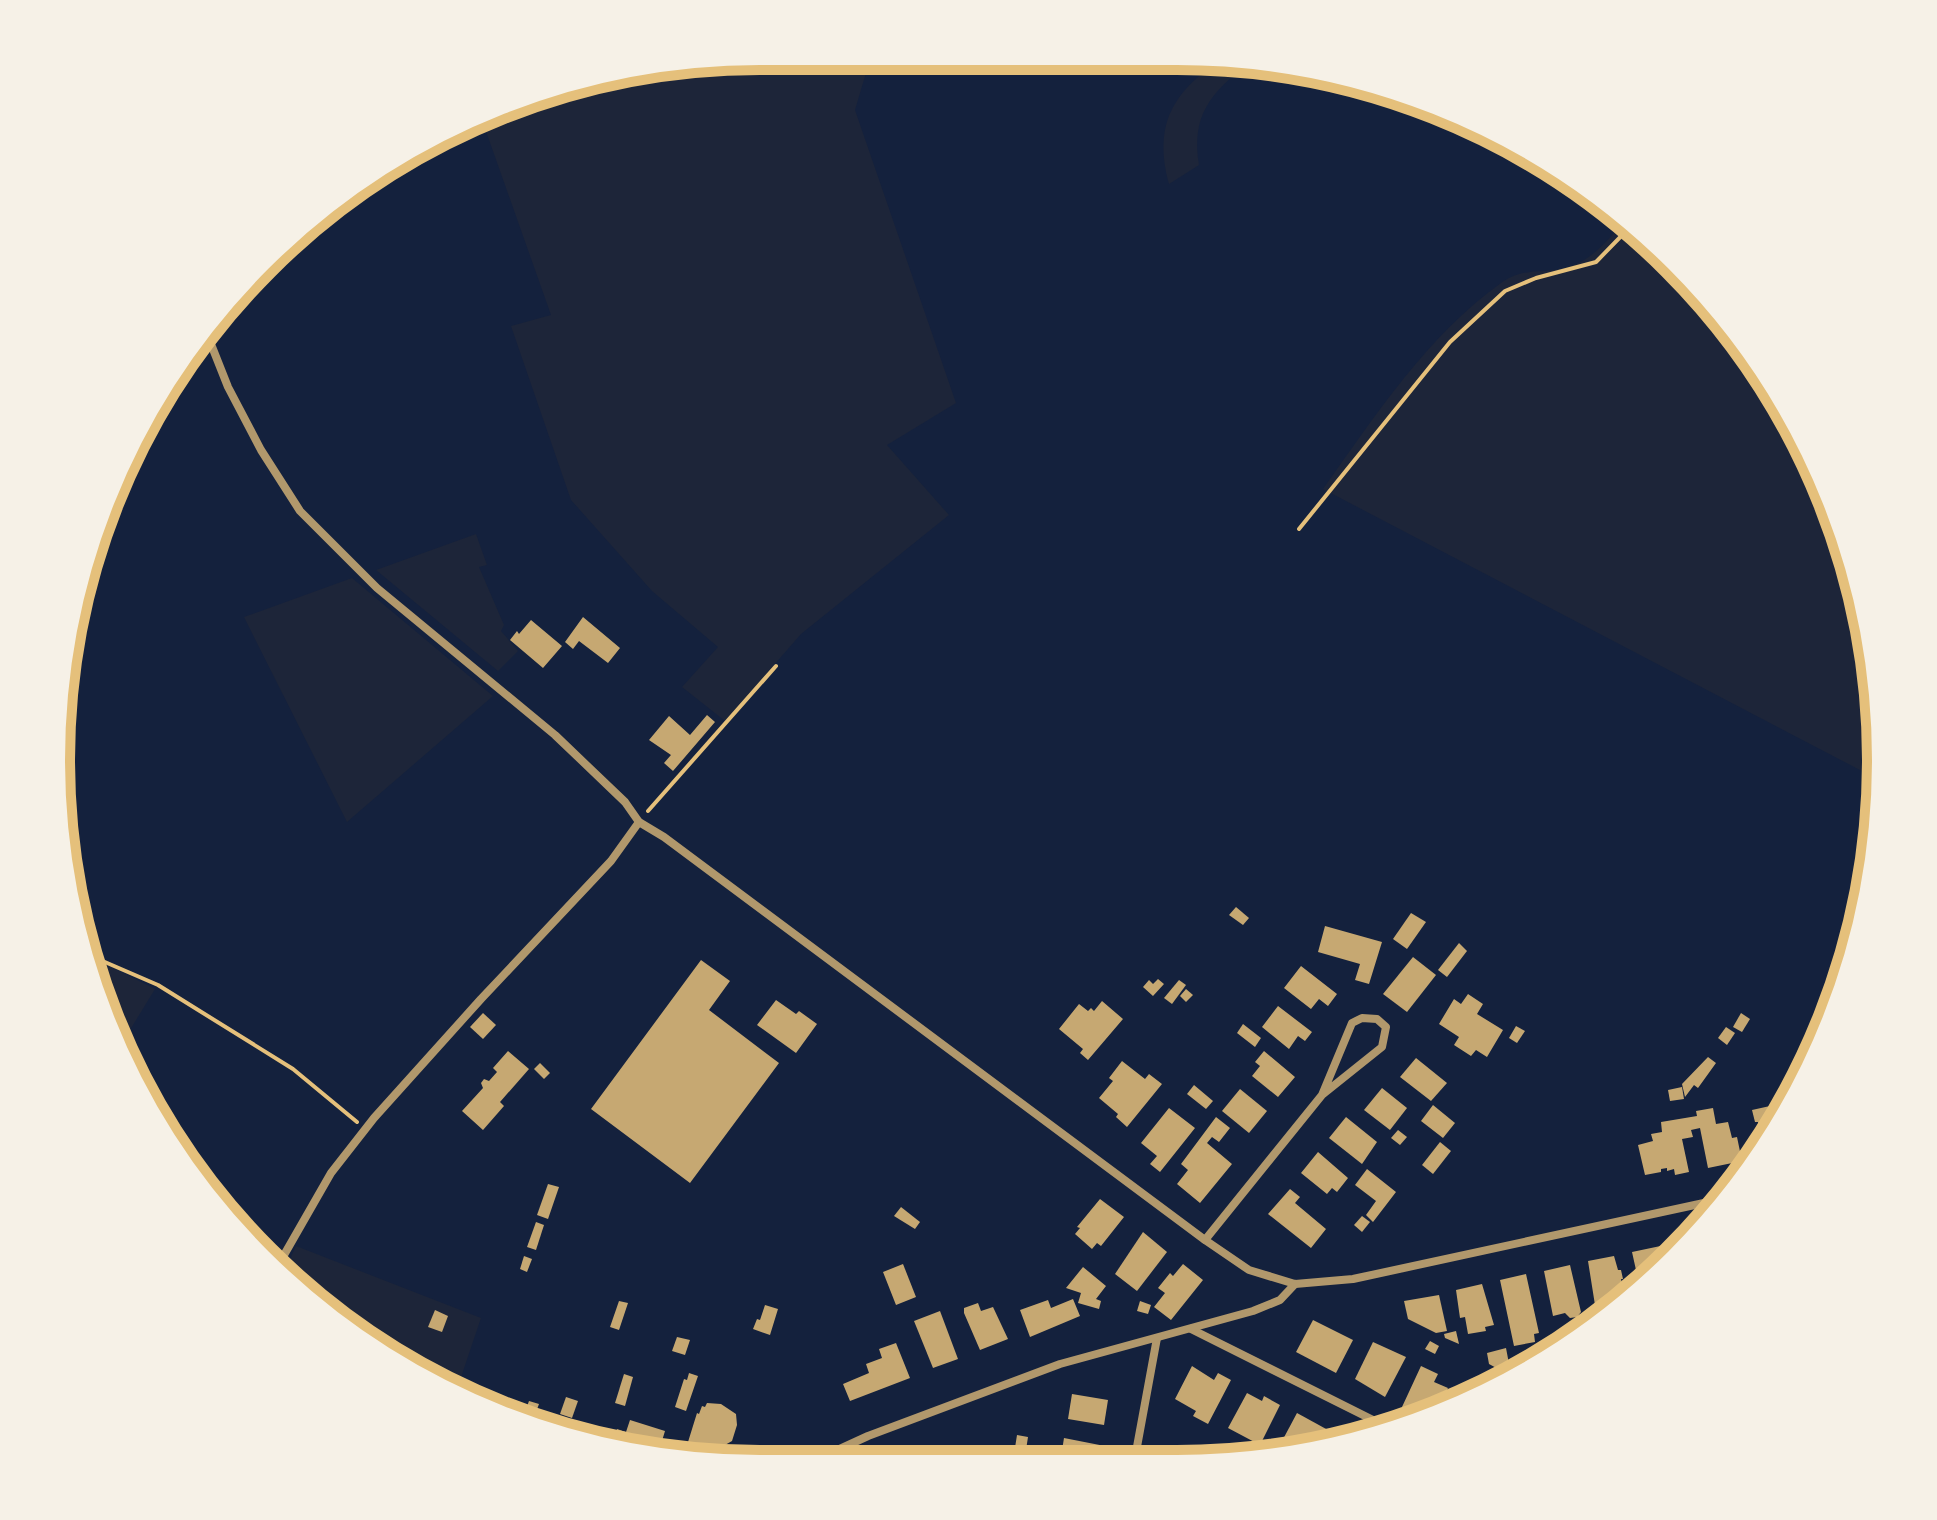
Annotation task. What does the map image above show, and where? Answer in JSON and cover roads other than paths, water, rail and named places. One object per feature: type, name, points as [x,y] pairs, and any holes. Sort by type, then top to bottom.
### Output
[{"type":"street","points":[[211,343],[228,387],[261,450],[300,511],[377,588],[555,735],[625,802],[639,822],[664,837],[1249,1270],[1295,1284],[1353,1279],[1706,1203]]},
{"type":"street","points":[[282,1258],[331,1173],[365,1129],[481,999],[611,861],[639,822]]},
{"type":"street","points":[[1205,1240],[1322,1095],[1382,1047],[1386,1027],[1377,1019],[1362,1018],[1352,1023],[1322,1095]]},
{"type":"street","points":[[838,1450],[1060,1364],[1253,1311],[1280,1300],[1295,1284]]},
{"type":"street","points":[[1191,1329],[1374,1421]]},
{"type":"street","points":[[1136,1450],[1157,1338]]}]
